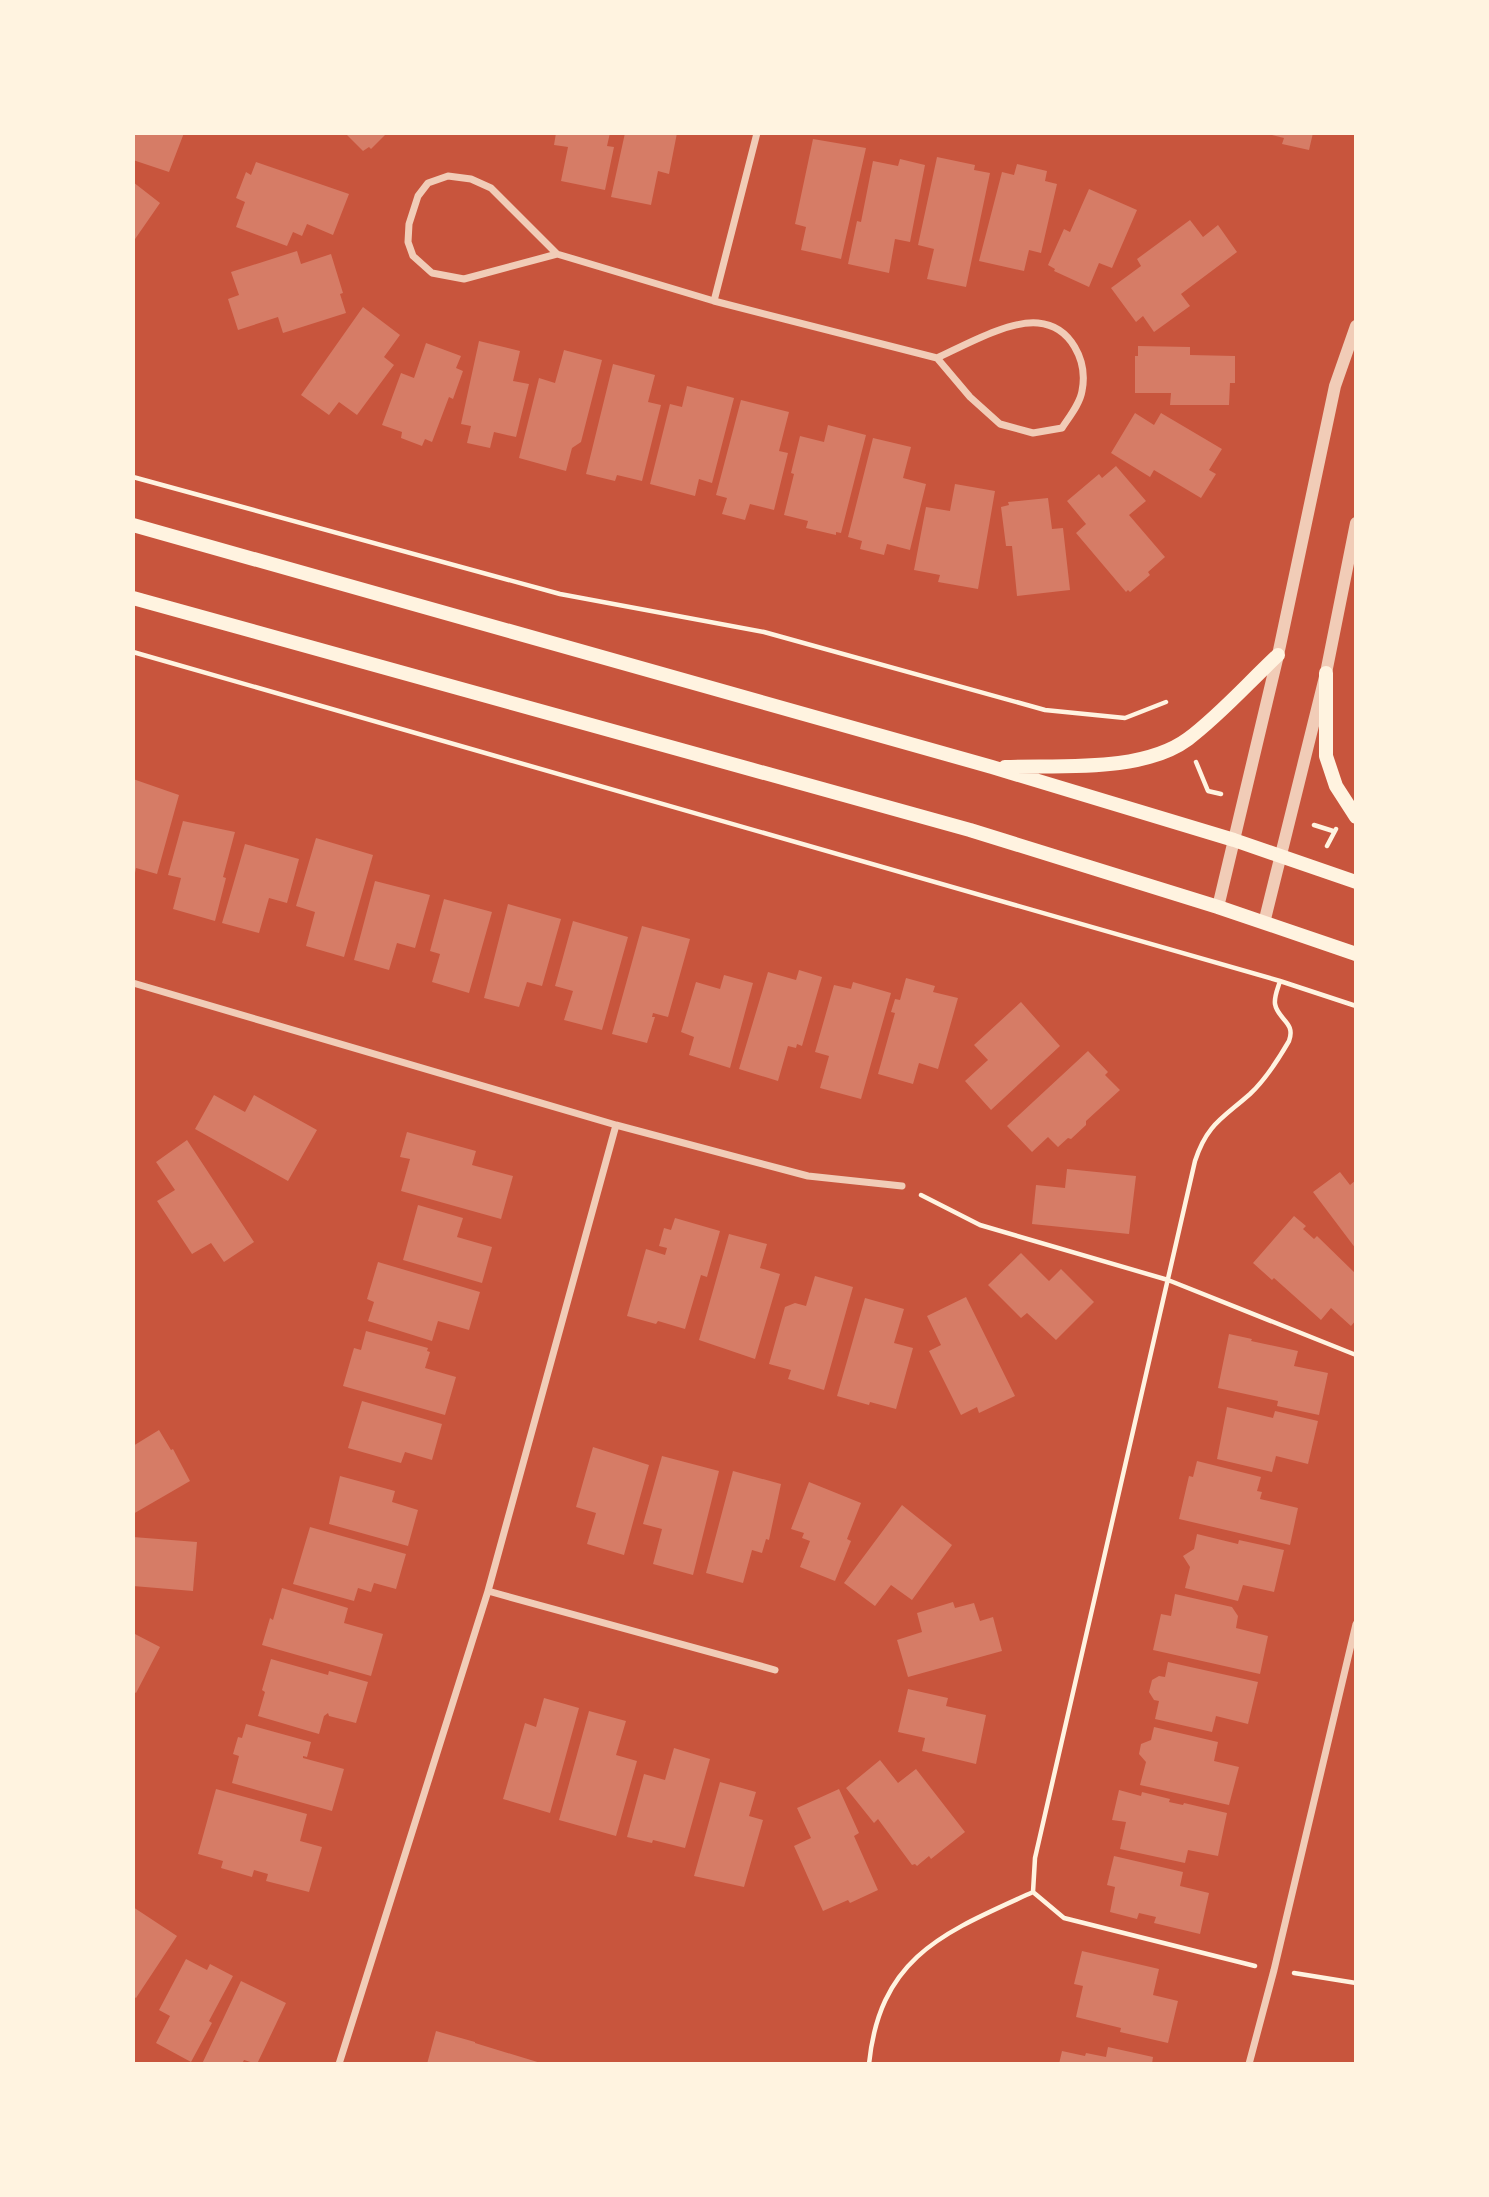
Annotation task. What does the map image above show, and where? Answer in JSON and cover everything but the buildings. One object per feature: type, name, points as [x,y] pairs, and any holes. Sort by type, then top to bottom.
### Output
[{"type":"main road","points":[[133,525],[992,767],[1234,840],[1356,882]]},
{"type":"main road","points":[[133,598],[970,830],[1218,907],[1356,954]]},
{"type":"main road","points":[[992,767],[1122,763],[1163,752],[1187,740],[1278,655]]},
{"type":"main road","points":[[1326,673],[1326,757],[1336,786],[1356,817]]},
{"type":"street","points":[[714,301],[757,133]]},
{"type":"street","points":[[557,254],[464,279],[432,273],[413,256],[408,242],[409,224],[418,197],[428,183],[448,176],[471,179],[491,188],[557,254],[714,301],[937,358],[970,397],[1000,424],[1033,433],[1062,428],[1082,393],[1083,368],[1075,346],[1059,329],[1038,323],[1014,325],[937,358]]},
{"type":"street","points":[[1218,907],[1278,655],[1335,386],[1356,326]]},
{"type":"street","points":[[1264,923],[1326,673],[1356,523]]},
{"type":"street","points":[[133,983],[616,1125],[808,1176],[902,1186]]},
{"type":"street","points":[[339,2064],[488,1591],[616,1125]]},
{"type":"street","points":[[488,1591],[775,1670]]},
{"type":"street","points":[[1249,2064],[1356,1624]]},
{"type":"path","points":[[133,477],[560,594],[764,632],[1045,710],[1125,718],[1166,702]]},
{"type":"path","points":[[133,652],[1280,981],[1356,1006]]},
{"type":"path","points":[[1195,760],[1208,790],[1222,794]]},
{"type":"path","points":[[1307,822],[1333,831],[1327,847]]},
{"type":"path","points":[[1033,1892],[1035,1858],[1200,1146],[1220,1117],[1263,1080],[1290,1041],[1290,1025],[1275,1007],[1274,1000],[1280,981]]},
{"type":"path","points":[[902,1186],[980,1225],[1168,1280],[1356,1355]]},
{"type":"path","points":[[1033,1892],[1063,1918],[1274,1970],[1356,1983]]},
{"type":"path","points":[[869,2064],[872,2036],[884,2004],[901,1974],[927,1947],[959,1926],[1033,1892]]}]
